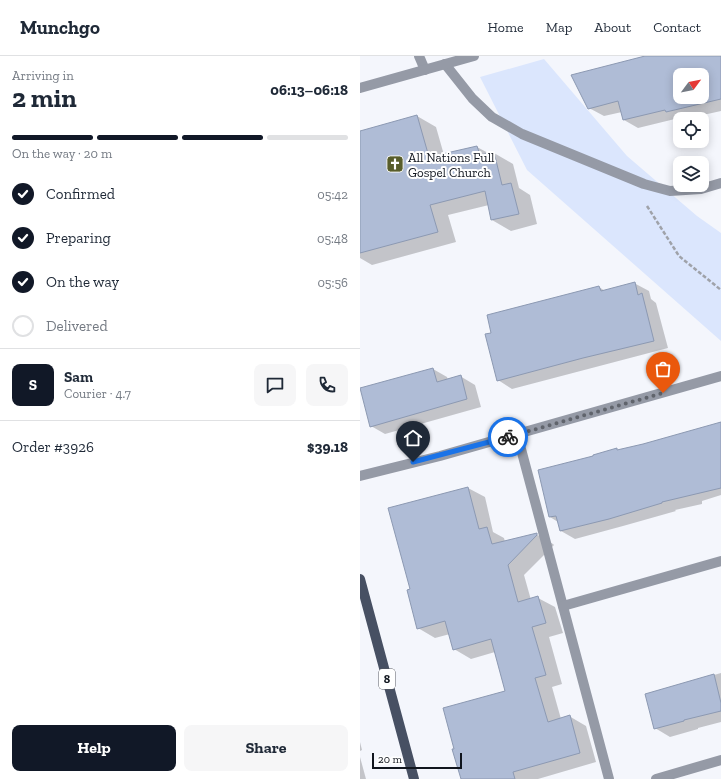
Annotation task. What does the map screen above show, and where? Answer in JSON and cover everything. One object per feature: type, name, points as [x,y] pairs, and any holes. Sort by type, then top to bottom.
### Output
[{"type":"main road","name":"8","points":[[360,578],[414,779]]},
{"type":"street","points":[[419,56],[425,70]]},
{"type":"street","points":[[360,88],[474,56]]},
{"type":"street","points":[[445,64],[472,98],[492,117],[522,134],[644,184],[670,191],[701,189],[721,183]]},
{"type":"street","points":[[360,476],[440,456],[721,376]]},
{"type":"street","points":[[517,434],[608,779]]},
{"type":"street","points":[[562,606],[721,561]]},
{"type":"street","points":[[656,779],[721,760]]},
{"type":"path","points":[[679,256],[721,290]]},
{"type":"shaded area","points":[[544,59],[627,156],[697,216],[721,233],[721,341],[527,170],[480,77]]},
{"type":"building","points":[[645,56],[721,56],[721,99],[709,102],[709,68],[673,68],[673,104],[700,104],[666,112],[665,110],[623,120],[618,101],[588,109],[571,75]]},
{"type":"building","name":"All Nations Full Gospel Church","points":[[417,115],[429,157],[477,146],[480,155],[494,152],[502,185],[511,183],[519,214],[491,220],[485,191],[430,205],[438,232],[360,253],[360,131]]},
{"type":"building","points":[[635,282],[638,295],[642,293],[654,341],[497,381],[485,334],[491,333],[487,315],[599,286],[601,291]]},
{"type":"building","points":[[433,368],[437,382],[461,375],[467,399],[370,427],[360,388]]},
{"type":"building","points":[[721,422],[721,488],[662,502],[609,519],[560,531],[556,516],[549,517],[538,470],[593,456],[617,448],[617,450],[643,444]]},
{"type":"building","points":[[468,487],[479,529],[487,527],[492,544],[537,533],[537,535],[508,565],[518,602],[538,596],[546,623],[532,627],[546,675],[535,678],[548,722],[570,715],[580,753],[513,772],[515,779],[461,779],[452,749],[454,749],[443,708],[505,691],[491,639],[453,650],[445,621],[417,629],[407,590],[410,589],[388,508]]},
{"type":"building","points":[[714,674],[721,703],[721,711],[654,729],[645,694]]},
{"type":"way so far","points":[[508,437],[663,393]]},
{"type":"place","name":"All Nations Full Gospel Church","points":[[395,164]]},
{"type":"route","points":[[413,462],[508,437]]}]
